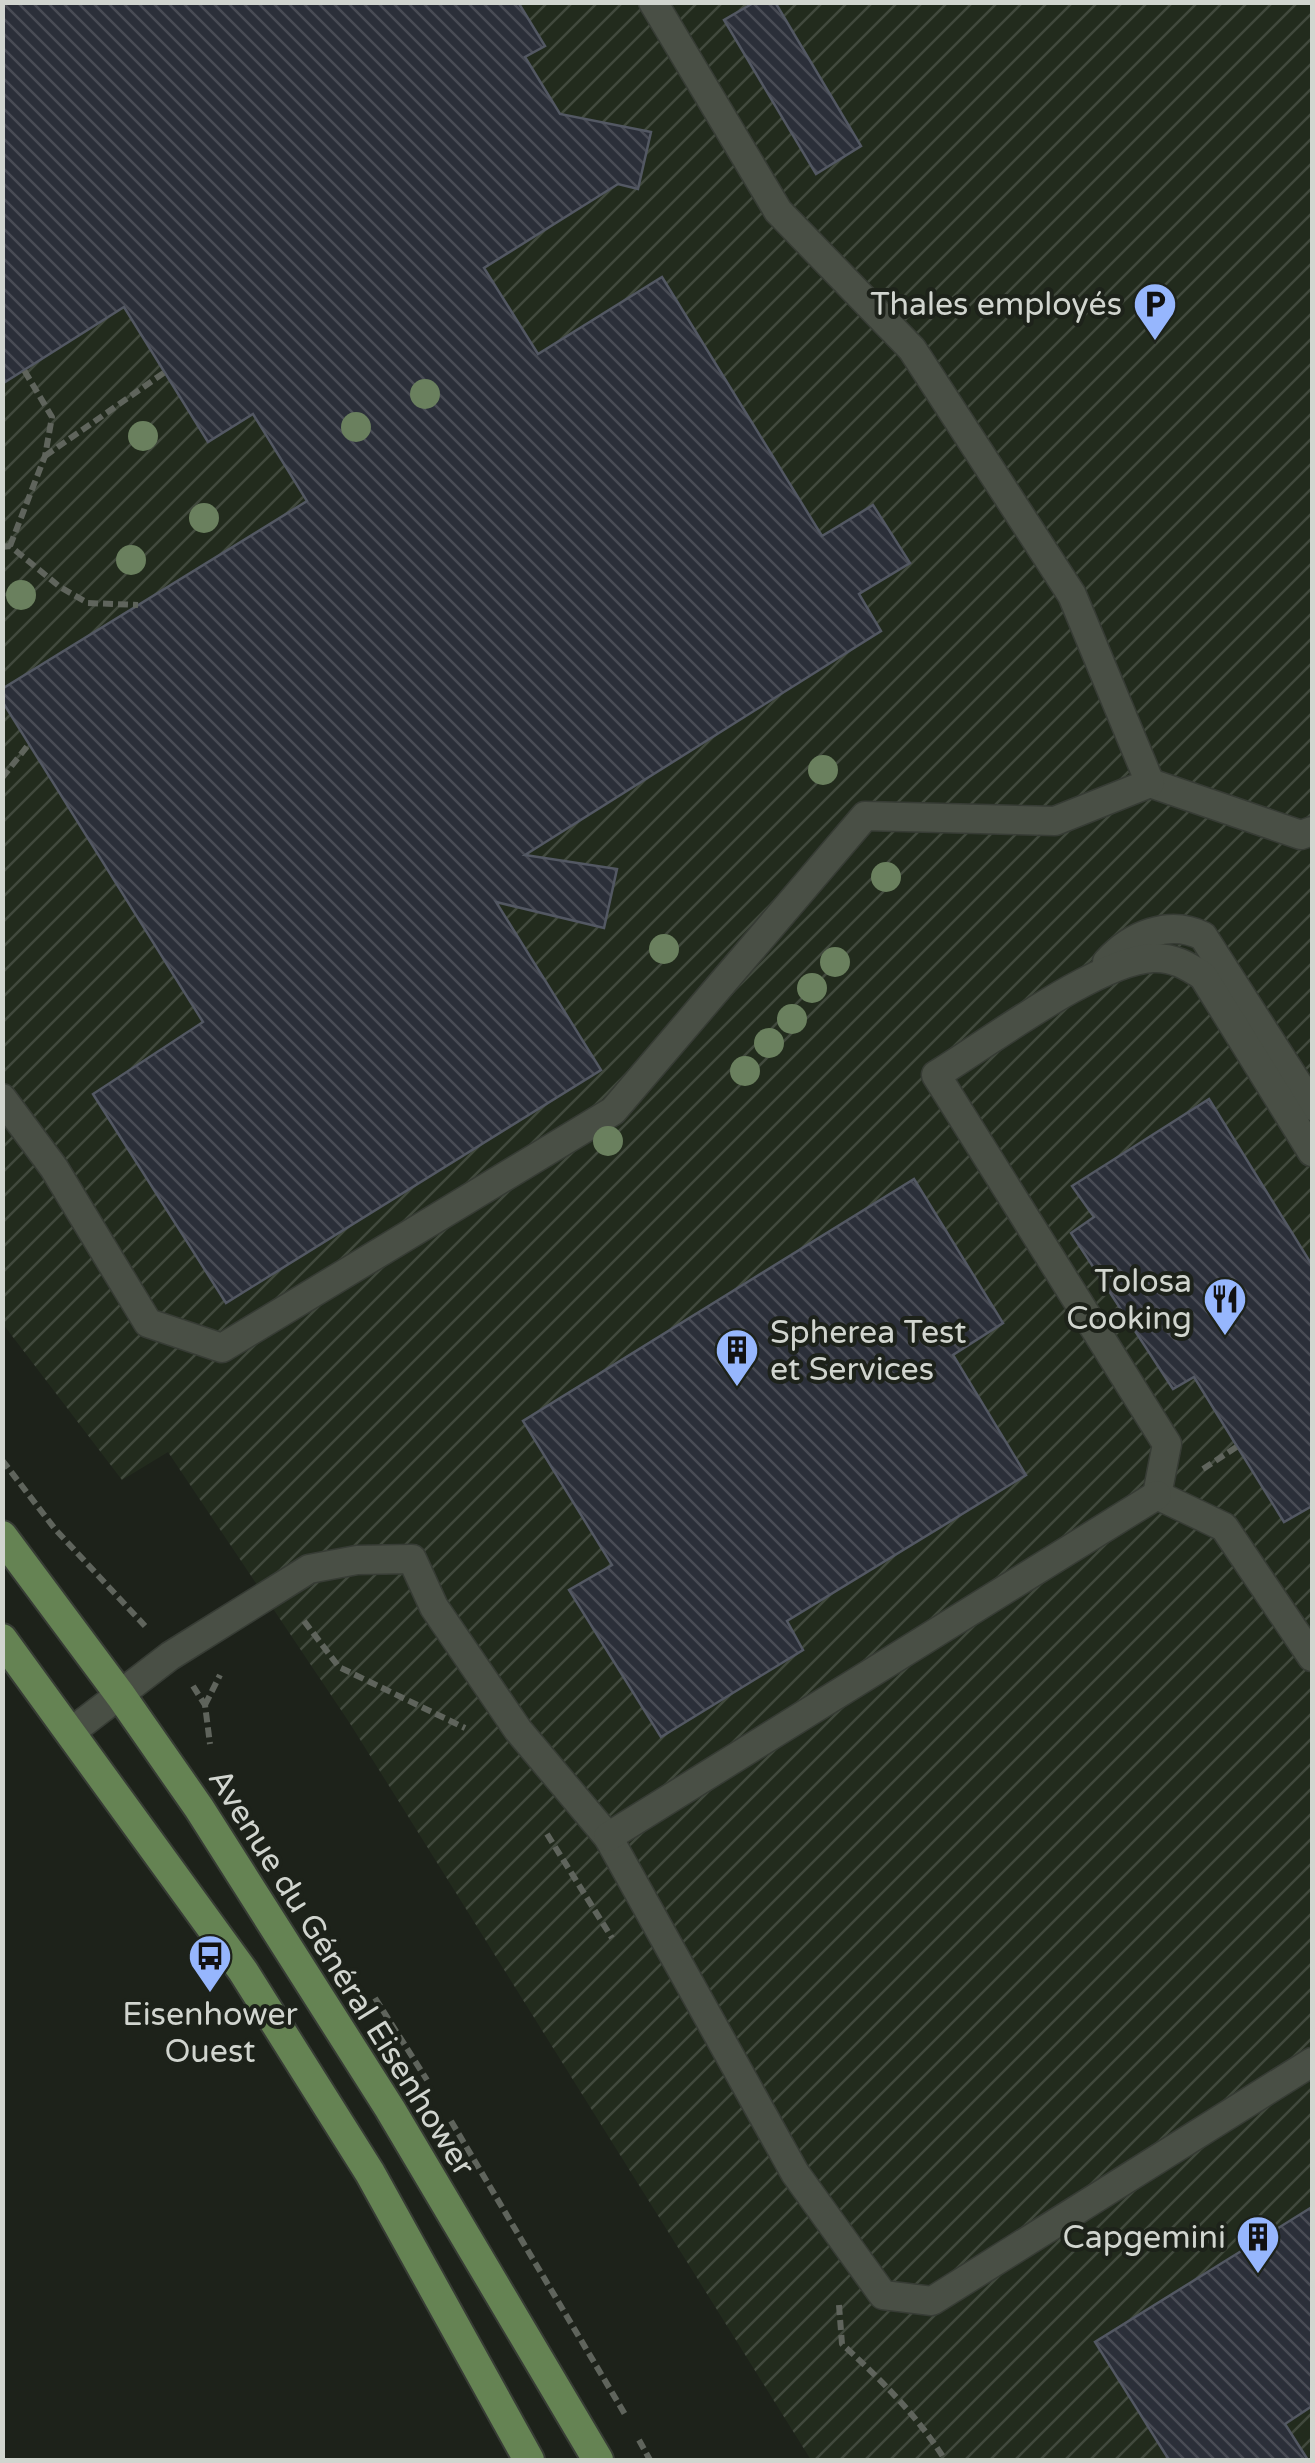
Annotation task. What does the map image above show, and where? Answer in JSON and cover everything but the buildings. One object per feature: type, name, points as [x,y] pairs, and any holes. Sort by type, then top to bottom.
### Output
[{"type":"main road","name":"Avenue du Général Eisenhower","points":[[2,1536],[122,1696],[199,1808],[390,2109],[598,2460]]},
{"type":"main road","points":[[2,1640],[243,1971],[360,2156],[528,2460]]},
{"type":"lane","points":[[653,2],[778,211],[912,348],[1072,595],[1150,783]]},
{"type":"lane","points":[[2,1098],[54,1168],[148,1322],[222,1348],[613,1112],[865,816],[1055,821],[1150,783],[1302,835],[1312,831]]},
{"type":"lane","points":[[1096,975],[1114,954],[1147,934],[1187,928],[1202,936],[1312,1106]]},
{"type":"lane","points":[[608,1838],[1157,1495],[1167,1444],[936,1076],[1096,975],[1133,960],[1158,957],[1183,963],[1203,976],[1312,1152]]},
{"type":"lane","points":[[1157,1495],[1224,1527],[1312,1657]]},
{"type":"lane","points":[[71,1732],[182,1648],[308,1568],[357,1560],[412,1559],[434,1607],[518,1730],[608,1838],[794,2172],[883,2296],[932,2302],[1312,2062]]},
{"type":"path","points":[[24,370],[52,417],[45,456],[6,546],[60,588],[88,603],[138,604]]},
{"type":"path","points":[[45,456],[165,372]]},
{"type":"path","points":[[2,778],[29,744]]},
{"type":"path","points":[[2,1460],[55,1529],[125,1601]]},
{"type":"path","points":[[296,1611],[339,1667],[470,1730]]},
{"type":"path","points":[[206,1705],[220,1674]]},
{"type":"path","points":[[539,1820],[622,1952]]},
{"type":"path","points":[[839,2298],[842,2344],[925,2429],[945,2460]]},
{"type":"shaded area","points":[[3,3],[1312,3],[1312,2460],[811,2460],[349,1722],[168,1452],[122,1480],[3,1324]]},
{"type":"place","name":"Thales employés","points":[[1155,342]]},
{"type":"place","name":"Tolosa Cooking","points":[[1225,1337]]},
{"type":"place","name":"Spherea Test et Services","points":[[737,1388]]},
{"type":"place","name":"Eisenhower Ouest","points":[[210,1994]]},
{"type":"place","name":"Capgemini","points":[[1258,2275]]}]
